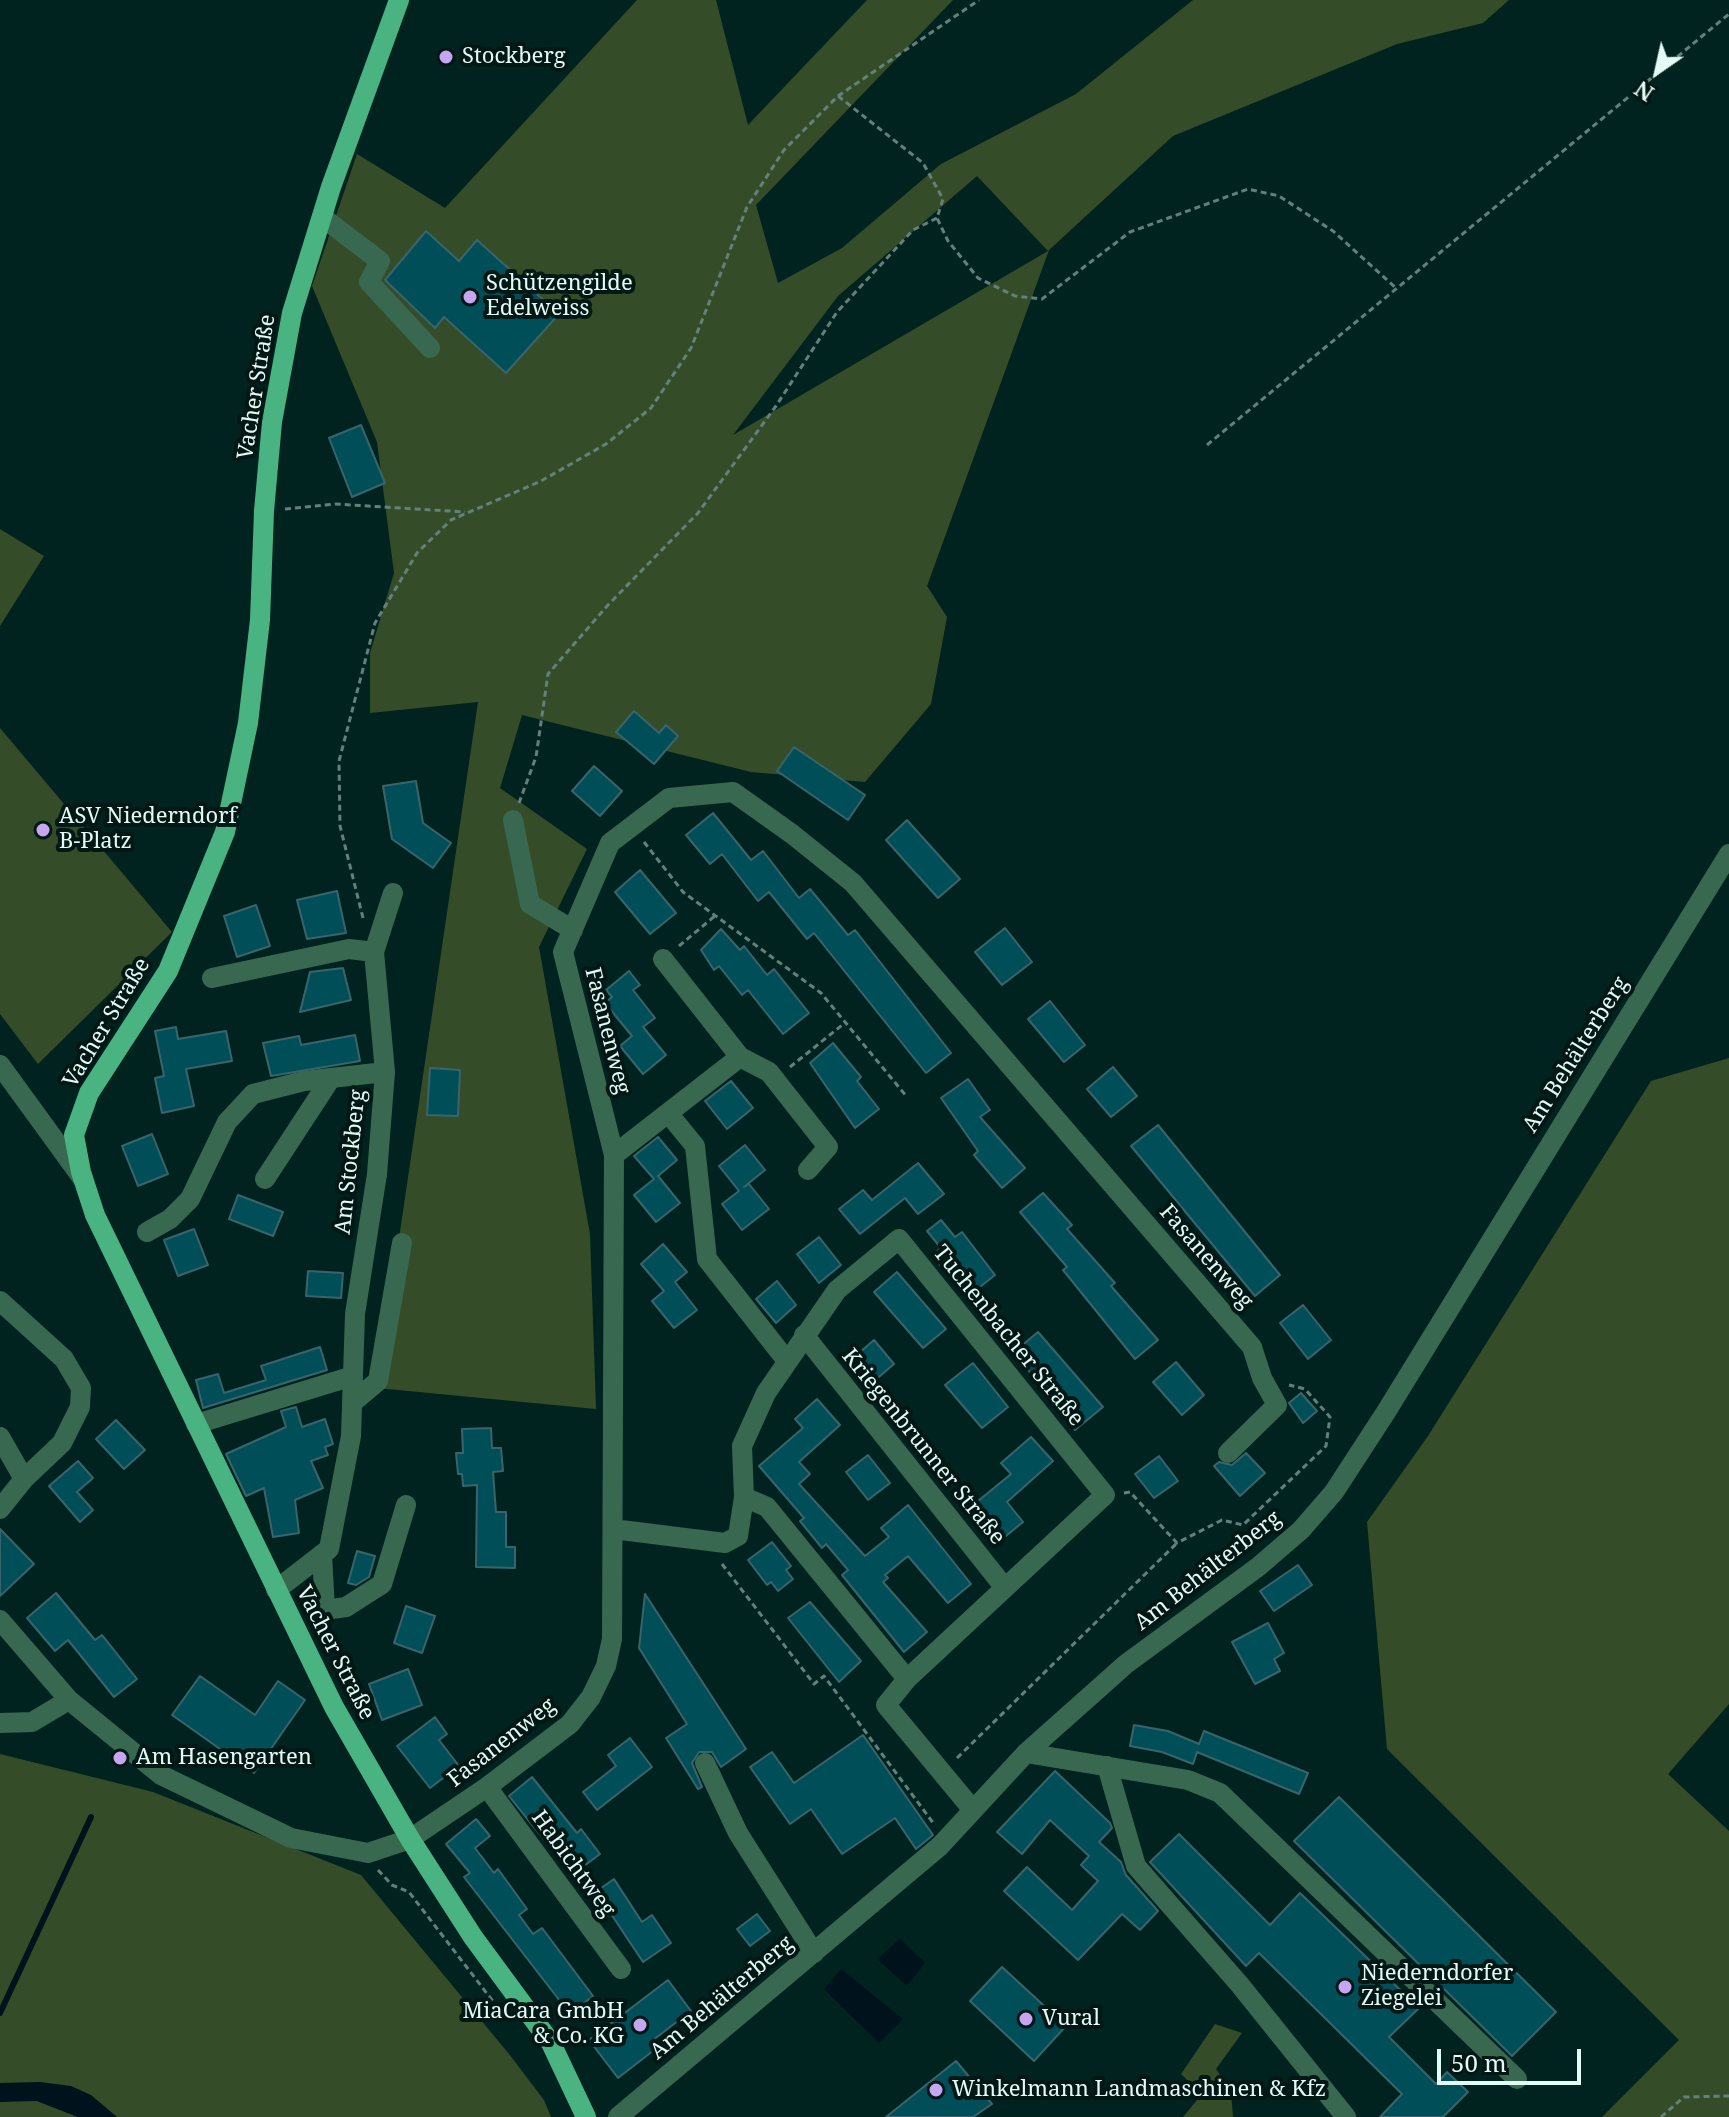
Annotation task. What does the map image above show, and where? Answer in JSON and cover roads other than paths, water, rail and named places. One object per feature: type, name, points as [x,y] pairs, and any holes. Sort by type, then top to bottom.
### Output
[{"type":"main road","name":"Vacher Straße","points":[[399,0],[322,217],[292,313],[272,422],[264,511],[260,620],[248,723],[225,832],[168,971],[89,1093],[74,1135],[83,1179],[95,1215],[334,1707],[410,1839],[473,1937],[551,2043],[586,2117]]},
{"type":"street","points":[[322,217],[380,261],[369,282],[430,348]]},
{"type":"street","name":"Fasanenweg","points":[[410,1839],[487,1787],[570,1724],[591,1697],[606,1666],[612,1639],[614,1155],[563,952],[610,843],[669,798],[733,792],[853,883],[1252,1347],[1262,1378],[1277,1405],[1228,1453]]},
{"type":"street","points":[[513,820],[530,904],[573,930]]},
{"type":"street","name":"Am Behälterberg","points":[[618,2117],[946,1840],[1026,1753],[1126,1664],[1258,1567],[1301,1530],[1334,1492],[1729,854]]},
{"type":"street","name":"Am Stockberg","points":[[393,893],[374,952],[385,1072],[377,1174],[355,1314],[351,1436],[329,1549],[322,1554],[325,1610],[346,1607],[382,1584],[406,1505]]},
{"type":"street","points":[[212,978],[349,949],[374,952]]},
{"type":"street","points":[[663,959],[740,1057],[769,1072],[828,1147],[808,1170]]},
{"type":"street","points":[[614,1155],[740,1057]]},
{"type":"street","points":[[0,1065],[83,1179]]},
{"type":"street","points":[[147,1232],[170,1219],[190,1199],[227,1122],[253,1094],[331,1078],[385,1072]]},
{"type":"street","name":"Am Stockberg","points":[[265,1179],[331,1078]]},
{"type":"street","points":[[668,1113],[695,1146],[707,1259],[787,1361]]},
{"type":"street","name":"Tuchenbacher Straße","points":[[613,1529],[720,1543],[738,1536],[744,1497],[742,1446],[766,1393],[837,1290],[899,1239],[1105,1495],[1005,1588]]},
{"type":"street","points":[[352,1403],[378,1381],[402,1243]]},
{"type":"street","points":[[0,1301],[64,1359],[81,1388],[80,1407],[62,1443],[24,1479],[0,1509]]},
{"type":"street","name":"Kriegenbrunner Straße","points":[[804,1335],[1005,1588]]},
{"type":"street","points":[[196,1424],[353,1376]]},
{"type":"street","points":[[0,1437],[24,1479]]},
{"type":"street","points":[[744,1497],[767,1507],[907,1679]]},
{"type":"street","points":[[276,1590],[322,1554]]},
{"type":"street","points":[[973,1810],[886,1705],[907,1679],[1005,1588]]},
{"type":"street","points":[[0,1620],[69,1700],[161,1775],[291,1838],[368,1853],[410,1839]]},
{"type":"street","points":[[0,1723],[32,1722],[69,1700]]},
{"type":"street","points":[[1026,1753],[1188,1780],[1220,1793],[1517,2079]]},
{"type":"street","points":[[705,1763],[738,1833],[814,1953]]},
{"type":"street","points":[[1107,1766],[1136,1866],[1240,1985],[1346,2117]]},
{"type":"street","name":"Habichtweg","points":[[487,1787],[621,1969]]},
{"type":"water","points":[[900,1939],[925,1963],[907,1986],[877,1959]]},
{"type":"water","points":[[841,1969],[903,2019],[879,2043],[824,1989]]},
{"type":"water","points":[[40,2082],[71,2086],[91,2095],[117,2117],[78,2117],[37,2101],[0,2102],[0,2083]]},
{"type":"waterway","points":[[0,2013],[91,1817]]},
{"type":"place","name":"Stockberg","points":[[446,57]]},
{"type":"place","name":"Schützengilde Edelweiss","points":[[470,297]]},
{"type":"place","name":"ASV Niederndorf B-Platz","points":[[43,830]]},
{"type":"place","name":"Am Hasengarten","points":[[120,1758]]},
{"type":"place","name":"Niederndorfer Ziegelei","points":[[1345,1987]]},
{"type":"place","name":"Vural","points":[[1026,2019]]},
{"type":"place","name":"MiaCara GmbH & Co. KG","points":[[640,2025]]},
{"type":"place","name":"Winkelmann Landmaschinen & Kfz","points":[[936,2090]]}]
